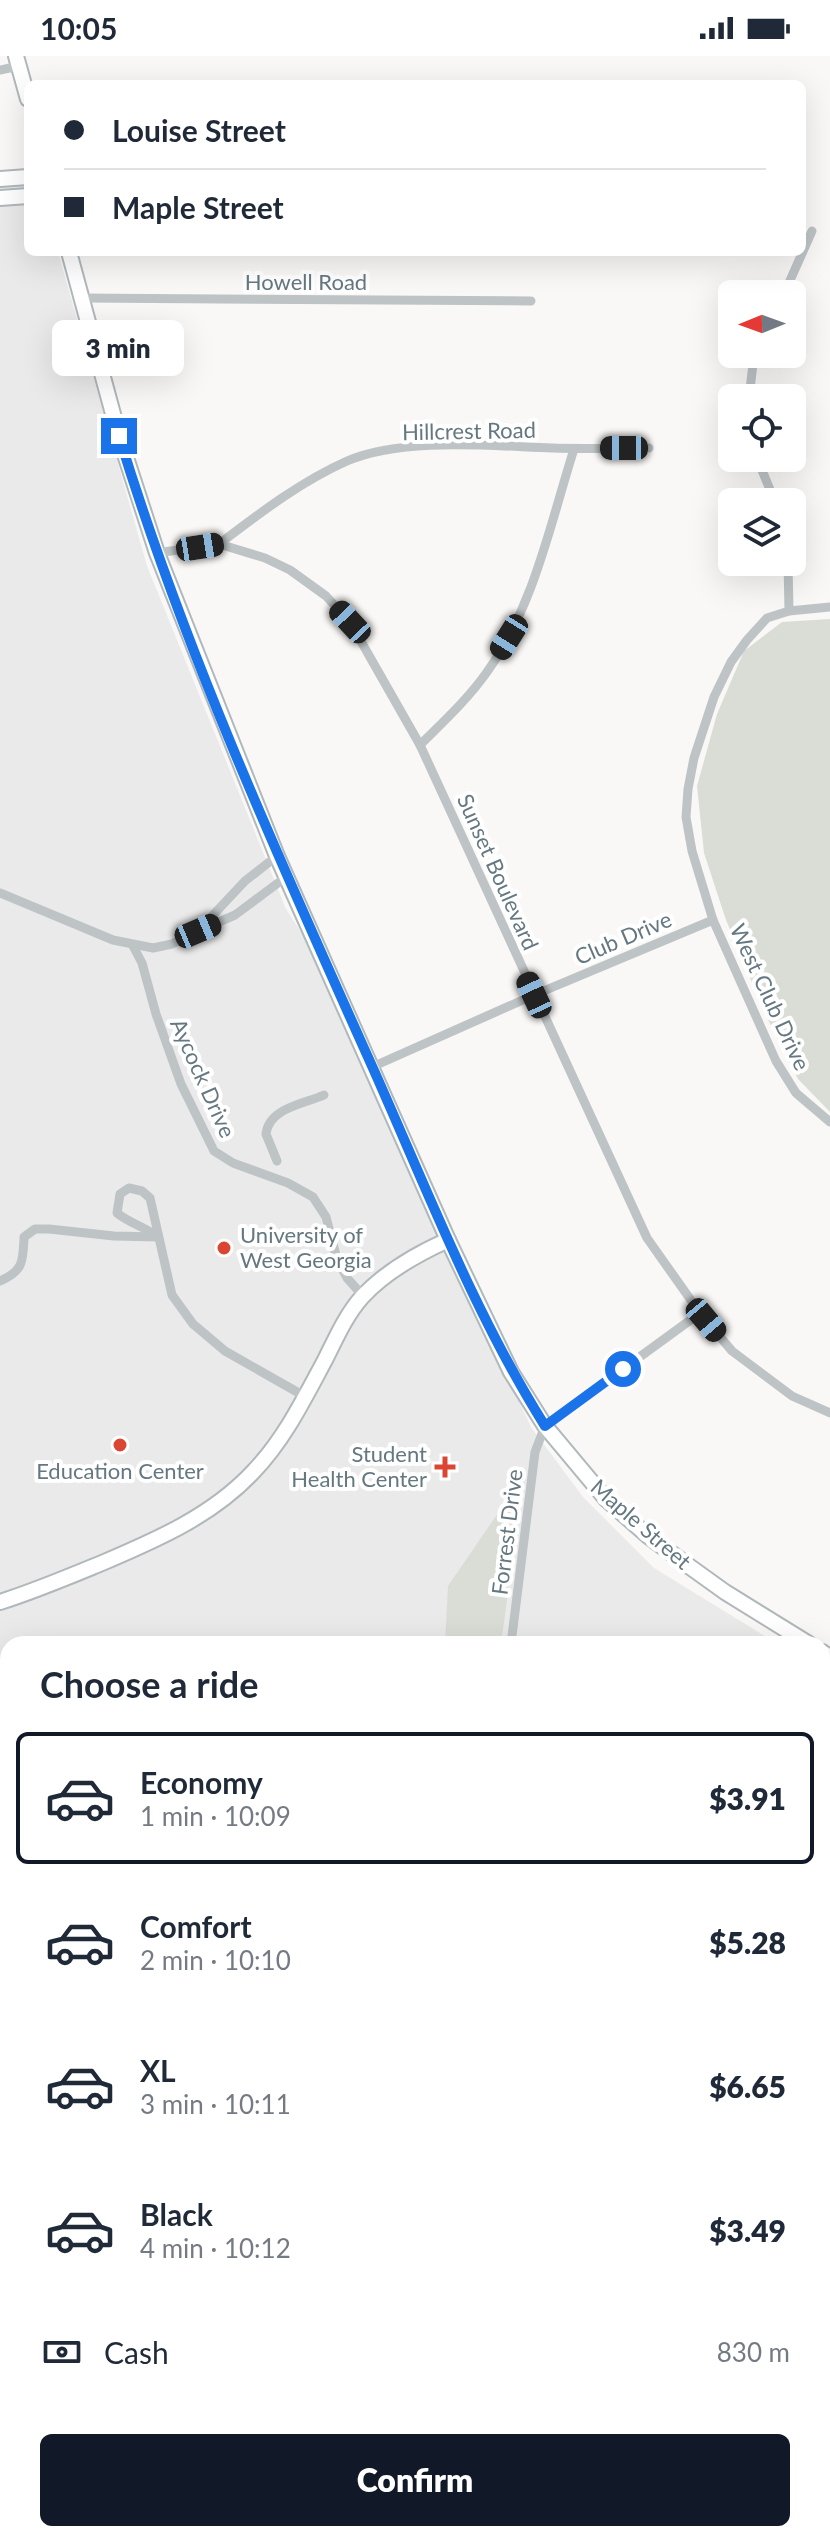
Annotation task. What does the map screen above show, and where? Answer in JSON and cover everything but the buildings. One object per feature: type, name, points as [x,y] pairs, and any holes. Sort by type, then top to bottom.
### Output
[{"type":"main road","points":[[17,61],[24,85]]},
{"type":"main road","points":[[0,179],[24,177]]},
{"type":"main road","points":[[0,198],[24,196]]},
{"type":"main road","name":"Maple Street","points":[[70,256],[119,436],[157,553],[286,877],[448,1240],[511,1372],[545,1426],[606,1499],[648,1536],[725,1592],[796,1636]]},
{"type":"main road","points":[[0,1602],[61,1580],[192,1521],[217,1504],[253,1473],[285,1433],[347,1318],[363,1296],[394,1268],[448,1240]]},
{"type":"street","points":[[0,70],[17,61]]},
{"type":"street","points":[[806,244],[812,231]]},
{"type":"street","points":[[790,280],[801,256]]},
{"type":"street","name":"Howell Road","points":[[82,298],[531,301]]},
{"type":"street","name":"Hillcrest Road","points":[[219,544],[310,480],[349,460],[399,448],[474,445],[649,448]]},
{"type":"street","points":[[420,745],[486,674],[509,637],[529,596],[574,449]]},
{"type":"street","name":"Sunset Boulevard","points":[[157,553],[219,544],[265,558],[290,570],[326,596],[350,622],[420,745],[647,1238],[700,1313],[732,1351],[792,1396],[830,1413]]},
{"type":"street","points":[[788,576],[789,611],[830,607]]},
{"type":"street","name":"West Club Drive","points":[[789,611],[767,618],[731,662],[714,697],[694,758],[686,817],[692,851],[713,920],[776,1061],[796,1093],[830,1122]]},
{"type":"street","points":[[198,931],[245,881],[277,856]]},
{"type":"street","points":[[0,893],[113,940],[153,948],[172,944],[235,915],[286,877]]},
{"type":"street","name":"Club Drive","points":[[372,1067],[713,920]]},
{"type":"street","name":"Aycock Drive","points":[[133,946],[142,963],[181,1084],[214,1151],[233,1163],[288,1183],[313,1197],[326,1217],[337,1259],[347,1278],[363,1296]]},
{"type":"street","points":[[277,1161],[266,1134],[270,1122],[286,1109],[324,1095]]},
{"type":"street","points":[[158,1237],[117,1213],[120,1194],[129,1188],[142,1191],[150,1198],[172,1295],[193,1324],[225,1351],[306,1397]]},
{"type":"street","points":[[0,1281],[15,1274],[23,1260],[24,1237],[35,1229],[158,1237]]},
{"type":"street","points":[[545,1426],[700,1313]]},
{"type":"street","name":"Forrest Drive","points":[[512,1636],[535,1452],[545,1426]]},
{"type":"shaded area","name":"University of West Georgia","points":[[24,172],[24,256],[59,256],[147,566],[286,909],[308,943],[531,1427],[583,1497],[654,1568],[765,1636],[0,1636],[0,174]]},
{"type":"shaded area","points":[[830,619],[830,1112],[798,1079],[766,1016],[726,920],[704,853],[697,786],[717,714],[744,651],[782,622]]},
{"type":"shaded area","points":[[521,1495],[502,1636],[445,1636],[448,1586],[496,1516]]},
{"type":"place","name":"University of West Georgia","points":[[224,1248]]},
{"type":"place","name":"Education Center","points":[[120,1445]]},
{"type":"place","name":"Student Health Center","points":[[445,1467]]},
{"type":"route","points":[[119,436],[157,553],[277,856],[443,1229],[511,1372],[545,1426],[623,1369]]}]
